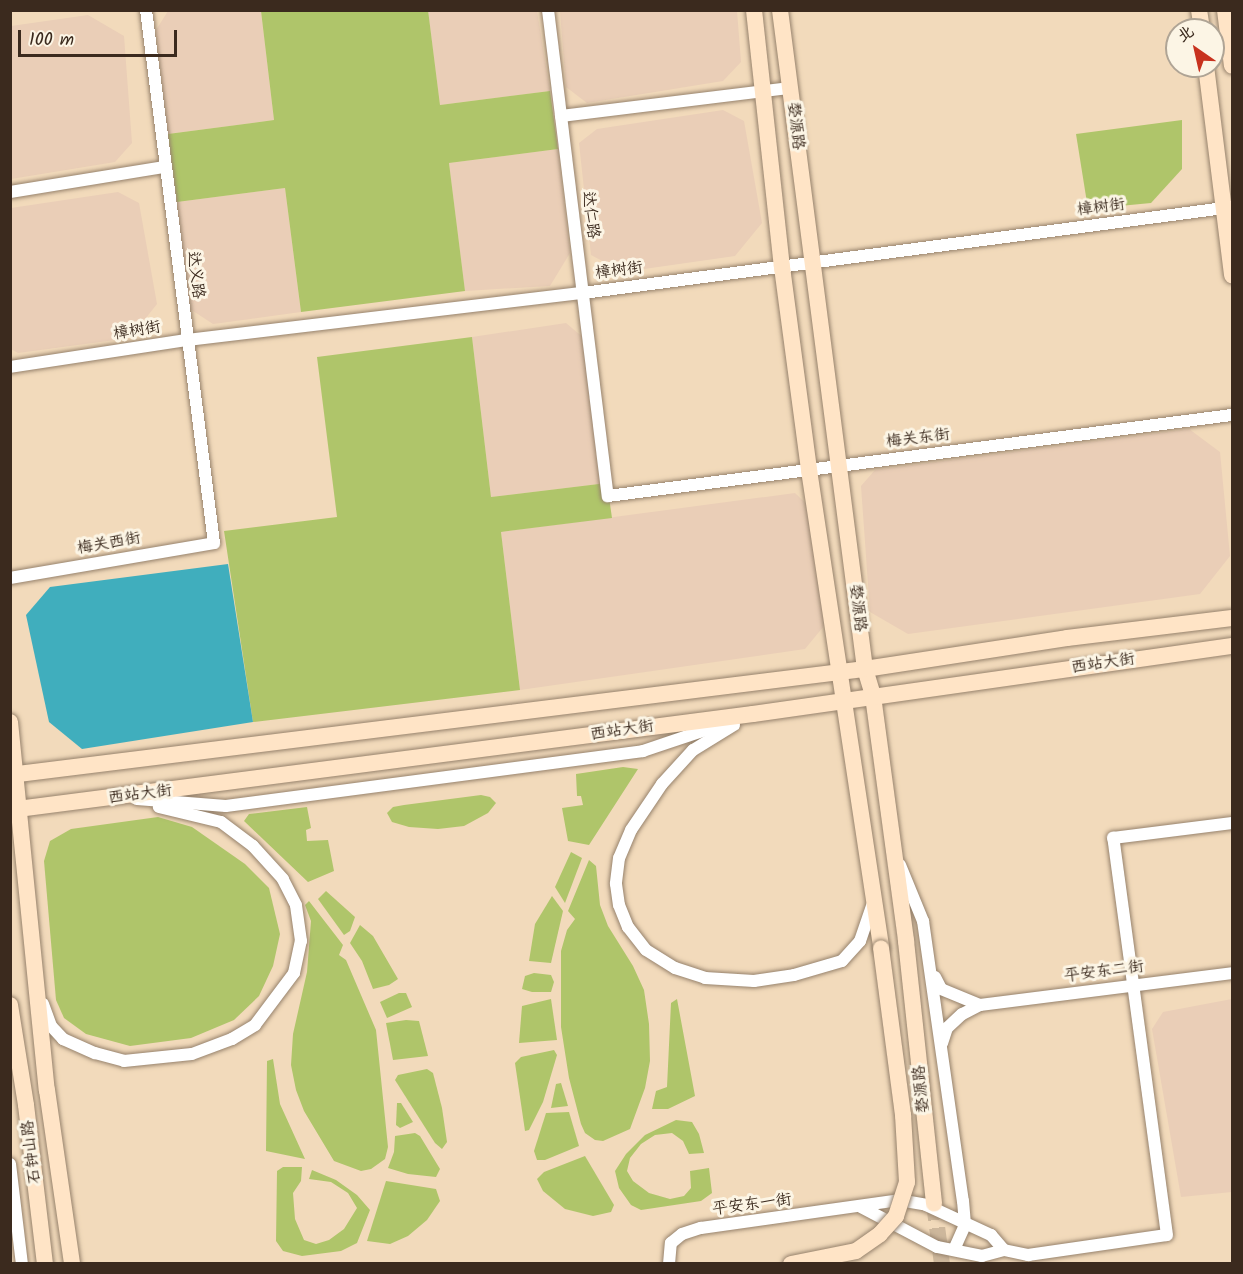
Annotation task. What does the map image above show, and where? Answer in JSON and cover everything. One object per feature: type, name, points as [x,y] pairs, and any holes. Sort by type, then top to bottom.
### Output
[{"type":"street","name":"达义路","points":[[146,10],[214,543]]},
{"type":"street","name":"达仁路","points":[[548,10],[608,495]]},
{"type":"street","name":"婺源路","points":[[754,10],[782,267],[809,470],[866,833],[873,902],[903,1115],[907,1182],[896,1216],[880,1234],[856,1251],[791,1263]]},
{"type":"street","name":"婺源路","points":[[780,10],[865,669],[873,696],[895,852],[934,1204]]},
{"type":"street","points":[[1225,10],[1233,66]]},
{"type":"street","points":[[1208,78],[1228,208],[1233,275]]},
{"type":"street","points":[[561,116],[790,88]]},
{"type":"street","points":[[10,192],[165,167]]},
{"type":"street","name":"樟树街","points":[[10,367],[187,340],[583,293],[1228,208]]},
{"type":"street","name":"梅关东街","points":[[608,495],[1233,415]]},
{"type":"street","name":"梅关西街","points":[[10,578],[214,543]]},
{"type":"street","name":"西站大街","points":[[14,775],[865,669],[1067,639],[1233,618]]},
{"type":"street","name":"西站大街","points":[[14,810],[753,714],[1233,646]]},
{"type":"street","points":[[753,714],[693,750],[662,784],[631,830],[619,858],[616,884],[619,905],[628,927],[646,950],[675,968],[705,978],[754,981],[794,975],[842,961],[860,941],[873,902]]},
{"type":"street","points":[[10,722],[14,810],[39,993],[47,1090],[72,1263]]},
{"type":"street","points":[[39,993],[51,1026],[63,1039],[124,1061],[192,1054],[232,1039],[255,1025],[294,973],[301,941],[296,905],[283,879],[253,846],[221,822],[120,798]]},
{"type":"street","points":[[861,1207],[937,1247],[982,1256],[1004,1250],[1028,1255],[1167,1235],[1113,838],[1233,823]]},
{"type":"street","points":[[895,852],[923,921],[965,1225],[954,1250]]},
{"type":"street","points":[[929,965],[941,989],[980,1005]]},
{"type":"street","name":"平安东二街","points":[[980,1005],[1233,973]]},
{"type":"street","name":"石钟山路","points":[[10,1005],[26,1105],[45,1263]]},
{"type":"street","points":[[941,1047],[947,1028],[962,1014],[980,1005]]},
{"type":"street","points":[[11,1166],[22,1263]]},
{"type":"street","points":[[861,1207],[878,1201],[899,1200],[926,1205],[991,1236],[1004,1250]]},
{"type":"street","name":"平安东一街","points":[[669,1263],[671,1243],[682,1234],[701,1228],[861,1207]]},
{"type":"shaded area","points":[[168,11],[261,11],[274,120],[168,134],[156,30]]},
{"type":"shaded area","points":[[428,11],[537,11],[550,91],[440,105]]},
{"type":"shaded area","points":[[560,11],[737,11],[741,62],[723,81],[587,103],[566,87]]},
{"type":"shaded area","points":[[88,15],[124,36],[132,143],[115,162],[11,179],[11,26]]},
{"type":"shaded area","points":[[723,110],[744,121],[762,223],[735,256],[623,272],[591,255],[579,143],[597,129]]},
{"type":"shaded area","points":[[558,149],[570,253],[550,286],[465,291],[449,163]]},
{"type":"shaded area","points":[[285,188],[301,312],[213,324],[187,307],[177,202]]},
{"type":"shaded area","points":[[118,192],[139,203],[157,304],[130,338],[18,353],[11,349],[11,208]]},
{"type":"shaded area","points":[[566,323],[591,344],[607,483],[491,497],[472,337]]},
{"type":"shaded area","points":[[1189,429],[1220,452],[1230,556],[1200,594],[908,634],[870,612],[861,486],[875,470]]},
{"type":"shaded area","points":[[795,493],[817,514],[833,615],[805,649],[520,690],[501,532]]},
{"type":"shaded area","points":[[1232,999],[1232,1192],[1181,1197],[1152,1029],[1163,1012]]},
{"type":"green space","points":[[428,10],[440,105],[550,91],[558,149],[449,163],[465,291],[301,312],[285,188],[177,202],[168,134],[274,120],[261,11]]},
{"type":"green space","points":[[1182,120],[1182,169],[1151,203],[1088,209],[1076,134]]},
{"type":"green space","points":[[472,337],[491,497],[607,483],[612,518],[501,532],[520,690],[253,722],[224,531],[337,517],[317,357]]},
{"type":"green space","points":[[623,767],[638,769],[589,845],[568,841],[562,808],[583,805],[581,796],[577,796],[576,774]]},
{"type":"green space","points":[[481,795],[490,797],[496,803],[488,813],[464,826],[438,829],[409,827],[392,822],[387,813],[393,807]]},
{"type":"green space","points":[[307,807],[311,828],[306,830],[307,841],[328,840],[334,871],[308,882],[244,821],[249,814]]},
{"type":"green space","points":[[158,817],[192,827],[245,864],[269,888],[280,934],[273,966],[259,996],[234,1020],[191,1038],[130,1046],[86,1034],[64,1018],[56,1000],[44,861],[50,841],[71,829]]},
{"type":"green space","points":[[571,852],[582,858],[565,903],[555,887]]},
{"type":"green space","points":[[589,860],[596,866],[600,905],[608,926],[633,966],[644,990],[649,1024],[650,1061],[645,1088],[630,1129],[603,1141],[595,1140],[585,1133],[581,1124],[569,1078],[561,1027],[561,951],[567,930],[575,919],[568,911]]},
{"type":"green space","points":[[326,891],[355,917],[350,931],[344,935],[318,899]]},
{"type":"green space","points":[[552,896],[563,911],[551,963],[529,961],[535,924]]},
{"type":"green space","points":[[309,901],[343,945],[339,955],[346,960],[376,1030],[388,1147],[385,1159],[371,1169],[361,1171],[334,1161],[304,1111],[296,1090],[291,1065],[293,1034],[307,972],[311,921],[305,905]]},
{"type":"green space","points":[[360,925],[373,936],[398,979],[389,985],[373,989],[362,961],[350,943]]},
{"type":"green space","points":[[534,973],[551,975],[554,982],[551,992],[532,992],[522,989],[525,976]]},
{"type":"green space","points":[[399,993],[406,993],[412,1007],[387,1018],[380,1002]]},
{"type":"green space","points":[[551,999],[557,1040],[519,1043],[522,1006]]},
{"type":"green space","points":[[677,999],[695,1096],[668,1109],[652,1109],[656,1091],[667,1087],[671,1003]]},
{"type":"green space","points":[[419,1021],[428,1056],[393,1060],[386,1023]]},
{"type":"green space","points":[[554,1050],[557,1055],[543,1102],[529,1130],[525,1131],[515,1063],[521,1057]]},
{"type":"green space","points":[[273,1059],[280,1104],[305,1159],[266,1151],[267,1061]]},
{"type":"green space","points":[[427,1069],[433,1073],[442,1108],[447,1142],[442,1149],[435,1143],[395,1080],[398,1075]]},
{"type":"green space","points":[[561,1083],[568,1106],[551,1108],[556,1084]]},
{"type":"green space","points":[[397,1103],[401,1103],[413,1122],[400,1128],[396,1125]]},
{"type":"green space","points":[[569,1112],[579,1146],[545,1160],[537,1160],[534,1151],[546,1113]]},
{"type":"green space","points":[[676,1120],[692,1122],[699,1134],[704,1153],[689,1154],[683,1141],[672,1133],[655,1135],[641,1144],[630,1158],[627,1171],[633,1181],[649,1193],[670,1199],[684,1196],[691,1188],[690,1171],[709,1168],[712,1193],[701,1201],[641,1210],[631,1205],[619,1188],[615,1171],[626,1154],[645,1135]]},
{"type":"green space","points":[[415,1133],[420,1136],[440,1169],[436,1177],[408,1174],[388,1168],[394,1152],[395,1136]]},
{"type":"green space","points":[[585,1156],[614,1205],[611,1212],[593,1216],[565,1209],[543,1191],[537,1179],[544,1172]]},
{"type":"green space","points":[[283,1167],[302,1167],[301,1181],[293,1193],[295,1219],[304,1240],[316,1244],[329,1240],[344,1229],[357,1208],[348,1193],[331,1182],[309,1179],[312,1170],[336,1180],[357,1195],[370,1210],[357,1243],[341,1251],[302,1256],[283,1251],[276,1241],[277,1171]]},
{"type":"green space","points":[[386,1181],[436,1189],[440,1201],[427,1220],[408,1236],[390,1244],[367,1241]]},
{"type":"water","points":[[228,564],[253,722],[82,749],[49,722],[26,615],[50,587]]},
{"type":"tunnel","points":[[934,1204],[942,1264]]}]
